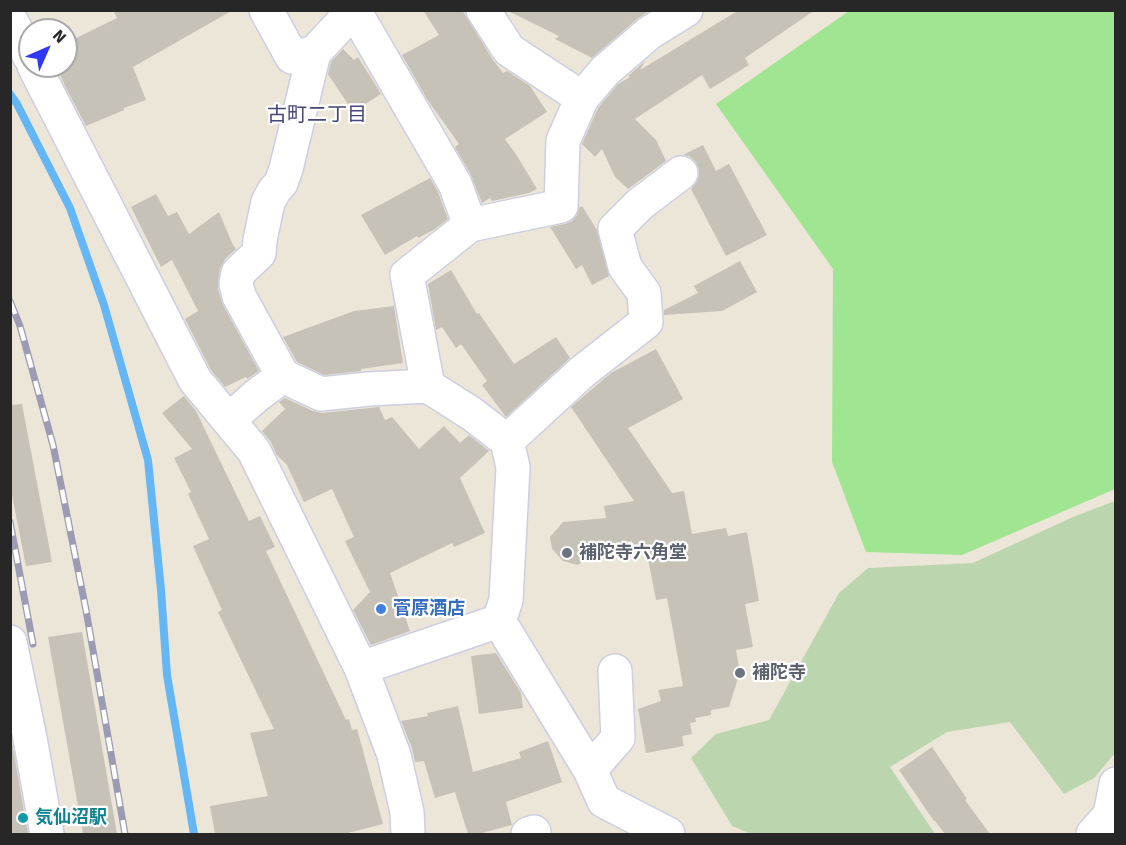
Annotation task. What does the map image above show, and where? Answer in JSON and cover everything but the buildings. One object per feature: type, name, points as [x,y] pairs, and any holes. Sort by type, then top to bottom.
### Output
[{"type":"street","points":[[266,10],[292,57],[314,54]]},
{"type":"street","points":[[470,225],[456,184],[354,10],[314,54],[286,169],[281,183],[273,191],[268,202],[259,253],[238,273],[236,284],[239,296],[283,376],[321,394],[428,386],[472,414],[507,441],[513,468],[506,600],[499,621],[590,770],[604,801],[668,834]]},
{"type":"street","points":[[483,10],[509,50],[582,99]]},
{"type":"street","points":[[428,386],[407,275],[470,225],[561,206],[563,141],[582,99],[605,71],[649,33],[686,10]]},
{"type":"street","points":[[10,19],[18,34]]},
{"type":"street","points":[[40,78],[195,380],[254,451],[361,668],[394,755],[407,812],[408,834]]},
{"type":"street","points":[[507,441],[582,372],[646,322],[644,293],[625,267],[615,229],[640,204],[681,173]]},
{"type":"street","points":[[229,420],[283,376]]},
{"type":"street","points":[[361,668],[499,621]]},
{"type":"street","points":[[10,642],[47,834]]},
{"type":"street","points":[[590,770],[618,738],[615,671]]},
{"type":"street","points":[[30,738],[50,795],[60,834]]},
{"type":"street","points":[[1093,834],[1110,815],[1116,784]]},
{"type":"green space","points":[[849,11],[1115,11],[1115,489],[962,555],[866,552],[832,462],[833,269],[716,104]]},
{"type":"green space","points":[[1115,501],[1115,753],[1094,778],[1064,794],[1010,722],[947,732],[890,767],[935,834],[751,834],[732,826],[691,758],[716,734],[769,720],[839,593],[868,568],[973,563],[1073,517]]},
{"type":"waterway","points":[[10,94],[70,208],[104,305],[148,460],[167,675],[194,834]]},
{"type":"railway","points":[[10,301],[20,326],[53,445],[86,610],[125,834]]},
{"type":"railway","points":[[10,522],[33,644]]},
{"type":"place","name":"補陀寺六角堂","points":[[567,553]]},
{"type":"place","name":"菅原酒店","points":[[381,609]]},
{"type":"place","name":"補陀寺","points":[[740,673]]},
{"type":"place","name":"気仙沼駅","points":[[23,818]]},
{"type":"district","name":"古町二丁目","points":[[317,116]]}]
